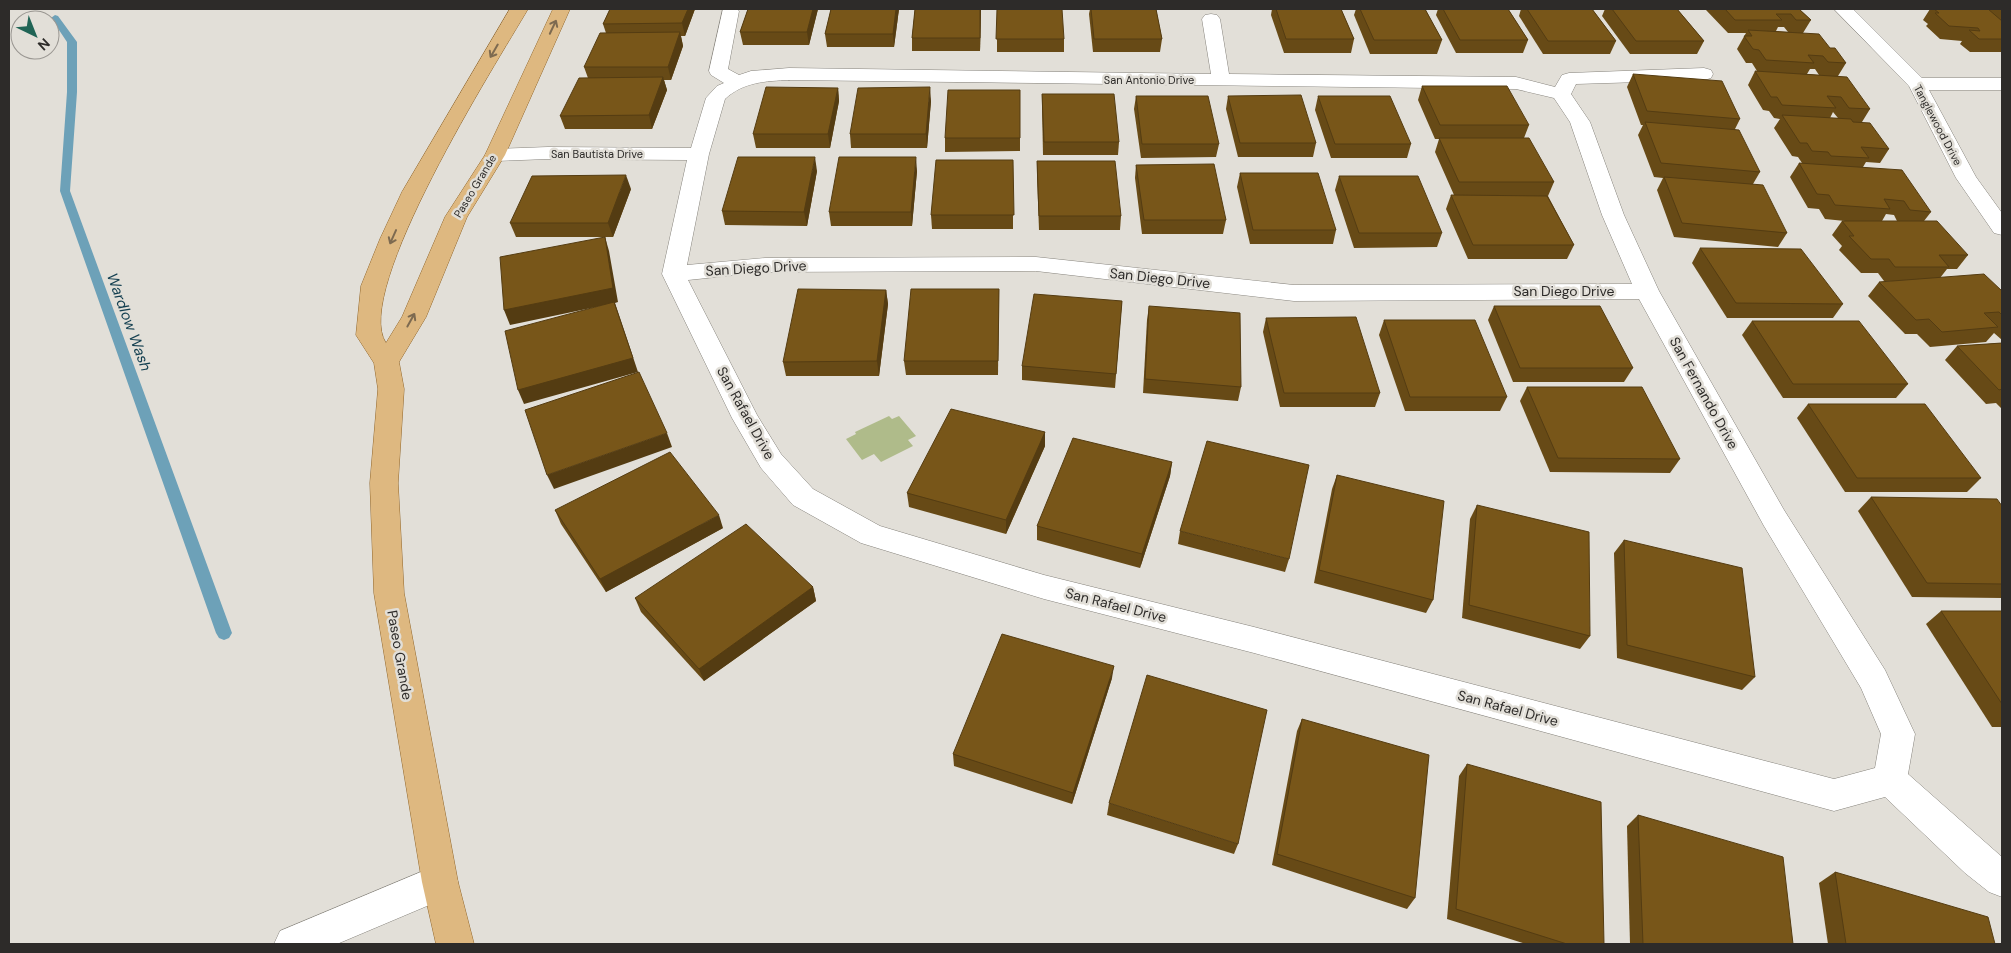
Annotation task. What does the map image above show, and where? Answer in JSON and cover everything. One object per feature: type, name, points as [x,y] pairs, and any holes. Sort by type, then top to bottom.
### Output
[{"type":"main road","name":"Paseo Grande","points":[[455,944],[440,882],[389,594],[384,483],[391,389],[386,362],[368,335],[373,286],[391,239],[413,192],[519,9]]},
{"type":"main road","name":"Paseo Grande","points":[[386,362],[414,317],[456,217],[495,155],[562,9]]},
{"type":"street","name":"Tanglewood Drive","points":[[1843,9],[1917,84],[1966,178],[2002,228]]},
{"type":"street","points":[[674,274],[699,154],[716,98],[724,90],[737,82],[718,71],[730,11]]},
{"type":"street","points":[[1209,13],[1221,80]]},
{"type":"street","name":"San Antonio Drive","points":[[737,82],[767,75],[789,74],[1516,83],[1561,94]]},
{"type":"street","points":[[1561,94],[1569,79],[1704,74]]},
{"type":"street","points":[[1917,84],[2002,84]]},
{"type":"street","name":"San Fernando Drive","points":[[1561,94],[1580,122],[1613,215],[1647,291],[1774,518],[1874,680],[1898,734],[1890,780]]},
{"type":"street","name":"San Bautista Drive","points":[[495,155],[548,153],[699,154]]},
{"type":"street","name":"San Diego Drive","points":[[674,274],[764,265],[1036,264],[1294,293],[1647,291]]},
{"type":"street","name":"San Rafael Drive","points":[[674,274],[745,418],[771,461],[803,497],[871,535],[1044,587],[1254,640],[1834,795],[1890,780]]},
{"type":"street","points":[[1890,780],[1978,861],[2002,879]]},
{"type":"street","points":[[293,944],[440,882]]},
{"type":"green space","points":[[889,416],[892,419],[899,416],[916,436],[908,440],[913,446],[881,462],[874,454],[862,460],[846,439],[856,434],[855,432]]},
{"type":"building","points":[[610,9],[688,9],[682,23],[603,24]]},
{"type":"building","points":[[748,9],[813,9],[807,32],[740,32]]},
{"type":"building","points":[[831,9],[896,9],[893,34],[825,34]]},
{"type":"building","points":[[915,9],[980,9],[980,38],[912,38]]},
{"type":"building","points":[[997,9],[1062,9],[1064,39],[996,39]]},
{"type":"building","points":[[1091,9],[1156,9],[1162,39],[1094,39]]},
{"type":"building","points":[[1276,9],[1341,9],[1354,39],[1286,39]]},
{"type":"building","points":[[1360,9],[1425,9],[1442,40],[1374,40]]},
{"type":"building","points":[[1443,9],[1508,9],[1528,40],[1460,40]]},
{"type":"building","points":[[1527,9],[1592,9],[1616,41],[1548,41]]},
{"type":"building","points":[[1612,9],[1677,9],[1704,41],[1636,41]]},
{"type":"building","points":[[1725,9],[1799,9],[1811,20],[1796,20],[1791,14],[1776,14],[1782,20],[1735,20]]},
{"type":"building","points":[[1934,9],[1988,9],[2002,21],[2002,39],[1979,39],[1969,30],[1980,31],[1978,28],[1949,26],[1935,13],[1939,13]]},
{"type":"building","points":[[1748,30],[1819,34],[1830,48],[1835,48],[1846,63],[1828,62],[1823,56],[1808,55],[1814,63],[1766,60],[1759,50],[1753,49],[1744,36],[1752,36]]},
{"type":"building","points":[[680,32],[668,67],[584,67],[600,33]]},
{"type":"building","points":[[1755,71],[1847,77],[1870,109],[1849,108],[1841,97],[1827,96],[1836,108],[1782,105],[1777,97],[1771,97]]},
{"type":"building","points":[[1633,74],[1722,81],[1740,119],[1647,111]]},
{"type":"building","points":[[663,77],[649,115],[560,116],[579,78]]},
{"type":"building","points":[[1422,86],[1507,86],[1529,125],[1440,125]]},
{"type":"building","points":[[766,87],[838,88],[828,134],[753,134]]},
{"type":"building","points":[[930,87],[926,134],[850,134],[858,88]]},
{"type":"building","points":[[948,90],[1020,90],[1020,138],[945,138]]},
{"type":"building","points":[[1042,94],[1114,94],[1119,142],[1044,142]]},
{"type":"building","points":[[1301,95],[1316,143],[1240,143],[1228,96]]},
{"type":"building","points":[[1136,96],[1208,96],[1219,144],[1142,144]]},
{"type":"building","points":[[1318,96],[1390,96],[1411,144],[1335,144]]},
{"type":"building","points":[[1782,115],[1851,119],[1853,122],[1870,123],[1889,149],[1861,147],[1869,158],[1831,156],[1828,152],[1812,151],[1807,143],[1800,143]]},
{"type":"building","points":[[1645,122],[1739,130],[1760,172],[1661,163]]},
{"type":"building","points":[[1439,138],[1529,138],[1554,182],[1459,182]]},
{"type":"building","points":[[738,157],[815,157],[804,212],[722,211]]},
{"type":"building","points":[[839,157],[916,157],[911,212],[829,212]]},
{"type":"building","points":[[936,160],[1013,160],[1014,215],[931,215]]},
{"type":"building","points":[[1037,161],[1115,161],[1121,216],[1039,216]]},
{"type":"building","points":[[1799,163],[1902,170],[1931,212],[1910,210],[1904,201],[1884,199],[1890,209],[1835,205],[1829,195],[1817,194]]},
{"type":"building","points":[[1214,164],[1226,220],[1144,220],[1136,165]]},
{"type":"building","points":[[1240,173],[1318,173],[1336,230],[1253,230]]},
{"type":"building","points":[[626,175],[608,223],[510,223],[532,176]]},
{"type":"building","points":[[1339,176],[1418,176],[1442,233],[1359,233]]},
{"type":"building","points":[[1664,177],[1763,185],[1787,233],[1682,223]]},
{"type":"building","points":[[1451,195],[1547,196],[1574,245],[1473,245]]},
{"type":"building","points":[[1842,221],[1937,221],[1968,255],[1939,255],[1949,267],[1895,267],[1889,259],[1871,259],[1849,236],[1854,236]]},
{"type":"building","points":[[605,237],[613,288],[504,310],[500,257]]},
{"type":"building","points":[[1700,248],[1801,249],[1843,304],[1736,303]]},
{"type":"building","points":[[1984,274],[2002,291],[2002,315],[1999,312],[1984,313],[1998,327],[1942,332],[1929,319],[1916,320],[1879,282]]},
{"type":"building","points":[[798,289],[886,290],[877,361],[783,362]]},
{"type":"building","points":[[911,289],[999,289],[998,361],[904,361]]},
{"type":"building","points":[[1034,294],[1122,301],[1116,374],[1022,366]]},
{"type":"building","points":[[614,302],[633,358],[518,390],[505,331]]},
{"type":"building","points":[[1149,306],[1240,313],[1241,387],[1145,379]]},
{"type":"building","points":[[1494,306],[1600,306],[1633,368],[1520,368]]},
{"type":"building","points":[[1356,317],[1380,393],[1284,393],[1266,318]]},
{"type":"building","points":[[1384,320],[1475,320],[1507,397],[1410,397]]},
{"type":"building","points":[[1752,321],[1859,321],[1908,384],[1793,384]]},
{"type":"building","points":[[2002,343],[2002,389],[1999,390],[1957,346]]},
{"type":"building","points":[[639,372],[667,433],[547,475],[525,410]]},
{"type":"building","points":[[1527,387],[1642,387],[1680,459],[1558,458]]},
{"type":"building","points":[[1808,404],[1925,404],[1981,478],[1857,478]]},
{"type":"building","points":[[951,409],[1045,432],[1006,520],[907,493]]},
{"type":"building","points":[[1073,438],[1172,462],[1142,554],[1037,526]]},
{"type":"building","points":[[1207,441],[1309,465],[1289,559],[1180,531]]},
{"type":"building","points":[[670,452],[719,515],[600,579],[555,510]]},
{"type":"building","points":[[1337,475],[1444,501],[1433,600],[1319,570]]},
{"type":"building","points":[[1871,497],[1997,499],[2002,506],[2002,584],[1927,583]]},
{"type":"building","points":[[1477,505],[1589,532],[1590,636],[1469,605]]},
{"type":"building","points":[[746,524],[813,587],[699,669],[635,598]]},
{"type":"building","points":[[1624,540],[1742,568],[1755,677],[1627,645]]},
{"type":"building","points":[[1941,611],[2002,611],[2002,704]]},
{"type":"building","points":[[1002,634],[1114,666],[1073,793],[953,754]]},
{"type":"building","points":[[1147,675],[1267,710],[1238,844],[1109,803]]},
{"type":"building","points":[[1302,719],[1429,755],[1415,898],[1277,854]]},
{"type":"building","points":[[1467,764],[1601,802],[1604,944],[1567,944],[1456,909]]},
{"type":"building","points":[[1638,815],[1783,857],[1793,944],[1643,944]]},
{"type":"building","points":[[1835,872],[1988,917],[1995,944],[1846,944]]},
{"type":"waterway","name":"Wardlow Wash","points":[[60,25],[72,42],[72,92],[65,191],[224,633]]}]
